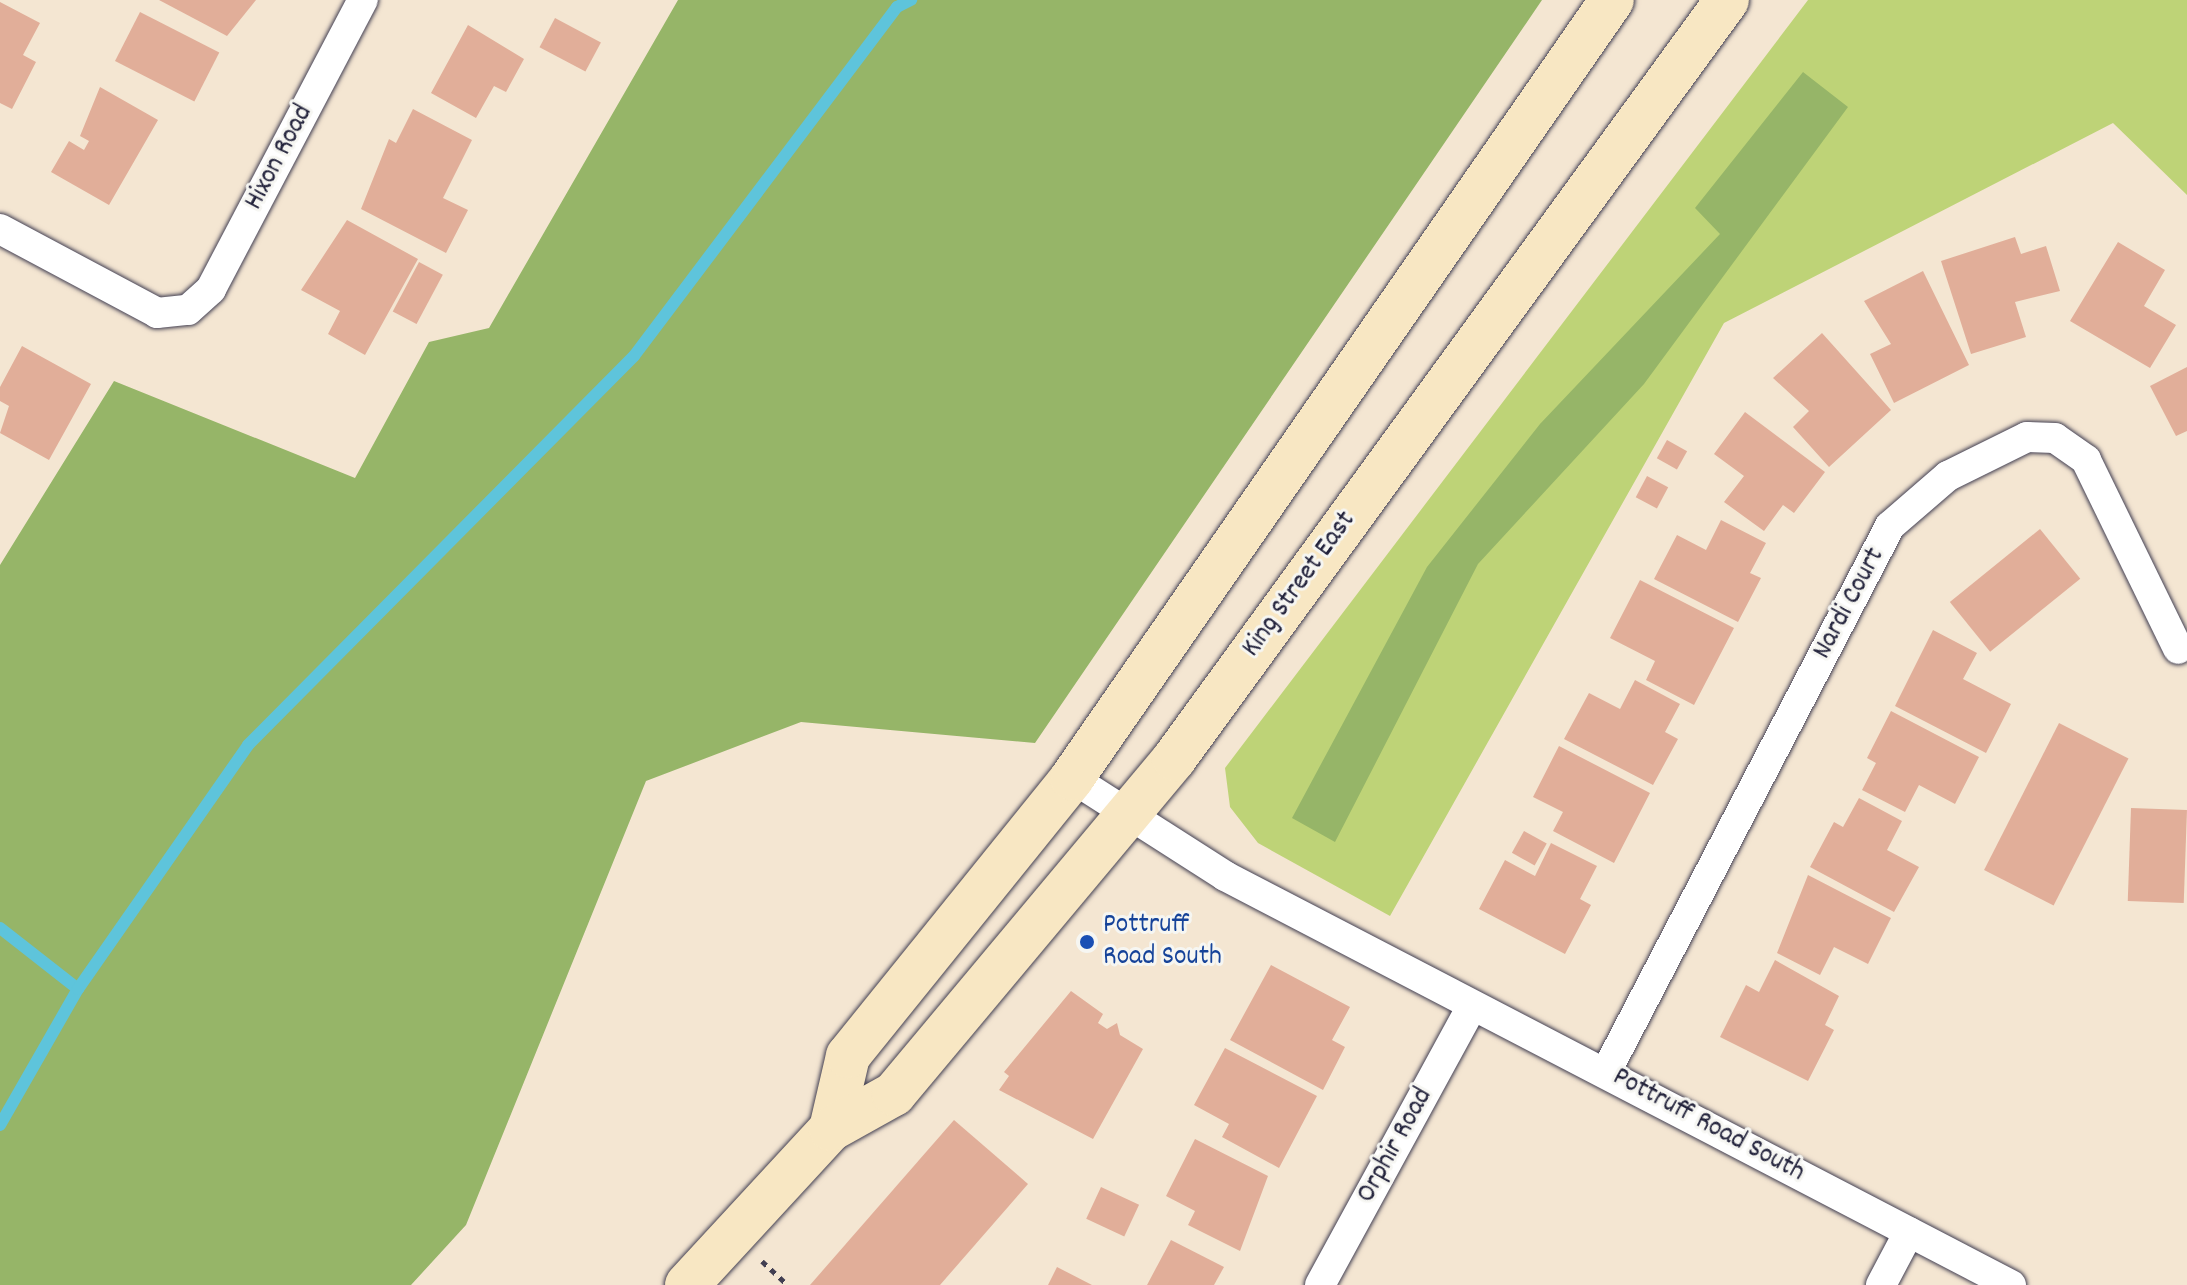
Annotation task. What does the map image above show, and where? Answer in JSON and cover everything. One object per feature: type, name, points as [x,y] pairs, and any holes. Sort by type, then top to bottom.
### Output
[{"type":"main road","name":"King Street East","points":[[831,1129],[848,1056],[1072,778],[1612,0]]},
{"type":"main road","name":"King Street East","points":[[687,1285],[831,1129],[894,1094],[1128,815],[1727,0]]},
{"type":"street","name":"Hixon Road","points":[[0,229],[157,313],[188,310],[211,289],[363,0]]},
{"type":"street","name":"Nardi Court","points":[[1606,1072],[1890,526],[1948,476],[2027,437],[2055,438],[2086,460],[2178,649]]},
{"type":"street","name":"Pottruff Road South","points":[[1072,778],[1225,876],[2011,1285]]},
{"type":"street","name":"Orphir Road","points":[[1320,1285],[1472,1006]]},
{"type":"street","points":[[1881,1285],[1909,1232]]},
{"type":"green space","points":[[678,0],[1542,0],[1035,743],[801,722],[646,781],[466,1225],[411,1285],[0,1285],[0,565],[114,381],[355,478],[429,342],[489,328]]},
{"type":"green space","points":[[1808,0],[2187,0],[2187,195],[2113,123],[1724,323],[1390,916],[1258,843],[1230,807],[1225,768]]},
{"type":"green space","points":[[1803,72],[1848,107],[1644,384],[1478,564],[1335,842],[1292,818],[1427,567],[1540,424],[1720,234],[1695,208]]},
{"type":"building","points":[[159,0],[256,0],[227,36]]},
{"type":"building","points":[[0,2],[40,23],[23,55],[36,62],[12,109],[0,103]]},
{"type":"building","points":[[140,12],[219,52],[194,101],[115,61]]},
{"type":"building","points":[[555,18],[601,42],[585,72],[540,47]]},
{"type":"building","points":[[468,25],[524,59],[506,92],[494,86],[476,118],[431,93]]},
{"type":"building","points":[[100,87],[158,120],[109,205],[51,172],[69,141],[84,150],[89,141],[80,136]]},
{"type":"building","points":[[413,109],[472,140],[443,198],[468,210],[446,253],[361,209],[389,139],[396,143]]},
{"type":"building","points":[[347,220],[418,259],[365,355],[328,334],[340,311],[301,290]]},
{"type":"building","points":[[2015,237],[2021,254],[2046,246],[2060,291],[2015,302],[2026,337],[1971,354],[1941,261]]},
{"type":"building","points":[[2118,242],[2165,270],[2144,306],[2176,325],[2150,368],[2070,321]]},
{"type":"building","points":[[419,262],[443,275],[417,324],[393,311]]},
{"type":"building","points":[[1923,271],[1969,365],[1894,403],[1870,354],[1891,344],[1864,301]]},
{"type":"building","points":[[1822,333],[1891,410],[1829,467],[1793,427],[1809,411],[1773,378]]},
{"type":"building","points":[[22,346],[91,384],[49,460],[0,433],[9,406],[0,401],[0,387]]},
{"type":"building","points":[[2187,367],[2187,431],[2176,436],[2150,386]]},
{"type":"building","points":[[1745,412],[1825,472],[1794,513],[1783,505],[1764,531],[1724,502],[1744,476],[1714,454]]},
{"type":"building","points":[[1667,440],[1687,451],[1677,470],[1657,458]]},
{"type":"building","points":[[1647,476],[1668,487],[1657,508],[1636,497]]},
{"type":"building","points":[[1721,520],[1766,543],[1750,573],[1761,578],[1738,622],[1654,579],[1677,535],[1706,550]]},
{"type":"building","points":[[2040,529],[2080,579],[1990,652],[1950,602]]},
{"type":"building","points":[[1640,580],[1734,628],[1694,705],[1646,680],[1655,661],[1610,638]]},
{"type":"building","points":[[1933,630],[1977,653],[1963,679],[2011,704],[1986,753],[1895,706]]},
{"type":"building","points":[[1635,680],[1680,704],[1665,732],[1678,739],[1653,785],[1564,739],[1589,693],[1620,709]]},
{"type":"building","points":[[1891,711],[1979,757],[1955,804],[1919,785],[1905,812],[1862,790],[1876,763],[1867,758]]},
{"type":"building","points":[[2059,723],[2128,758],[2054,905],[1984,870]]},
{"type":"building","points":[[1559,746],[1650,793],[1614,863],[1553,831],[1563,812],[1533,797]]},
{"type":"building","points":[[1859,798],[1902,821],[1887,850],[1919,867],[1894,912],[1810,867],[1834,822],[1843,827]]},
{"type":"building","points":[[2131,808],[2187,810],[2184,903],[2128,901]]},
{"type":"building","points":[[1524,831],[1547,844],[1535,865],[1512,853]]},
{"type":"building","points":[[1551,843],[1597,866],[1580,899],[1591,905],[1565,954],[1479,909],[1505,860],[1535,876]]},
{"type":"building","points":[[1808,875],[1891,918],[1868,964],[1834,947],[1820,975],[1777,953]]},
{"type":"building","points":[[1775,960],[1839,996],[1825,1025],[1834,1030],[1808,1081],[1720,1037],[1746,985],[1759,992]]},
{"type":"building","points":[[1271,965],[1350,1007],[1332,1040],[1345,1047],[1323,1090],[1230,1040]]},
{"type":"building","points":[[1071,991],[1103,1014],[1098,1023],[1107,1029],[1117,1023],[1120,1035],[1143,1049],[1093,1139],[999,1090],[1009,1076],[1004,1072]]},
{"type":"building","points":[[1225,1048],[1317,1096],[1279,1168],[1222,1137],[1229,1124],[1194,1105]]},
{"type":"building","points":[[954,1120],[1028,1184],[940,1285],[810,1285]]},
{"type":"building","points":[[1195,1139],[1268,1176],[1240,1251],[1188,1225],[1195,1211],[1166,1196]]},
{"type":"building","points":[[1101,1187],[1139,1205],[1124,1236],[1086,1219]]},
{"type":"building","points":[[1171,1240],[1224,1267],[1214,1285],[1147,1285]]},
{"type":"building","points":[[1057,1267],[1092,1285],[1048,1285]]},
{"type":"waterway","points":[[0,1125],[78,989],[248,745],[634,356],[897,7],[911,0]]},
{"type":"waterway","points":[[0,928],[78,989]]},
{"type":"place","name":"Pottruff Road South","points":[[1087,942]]}]
